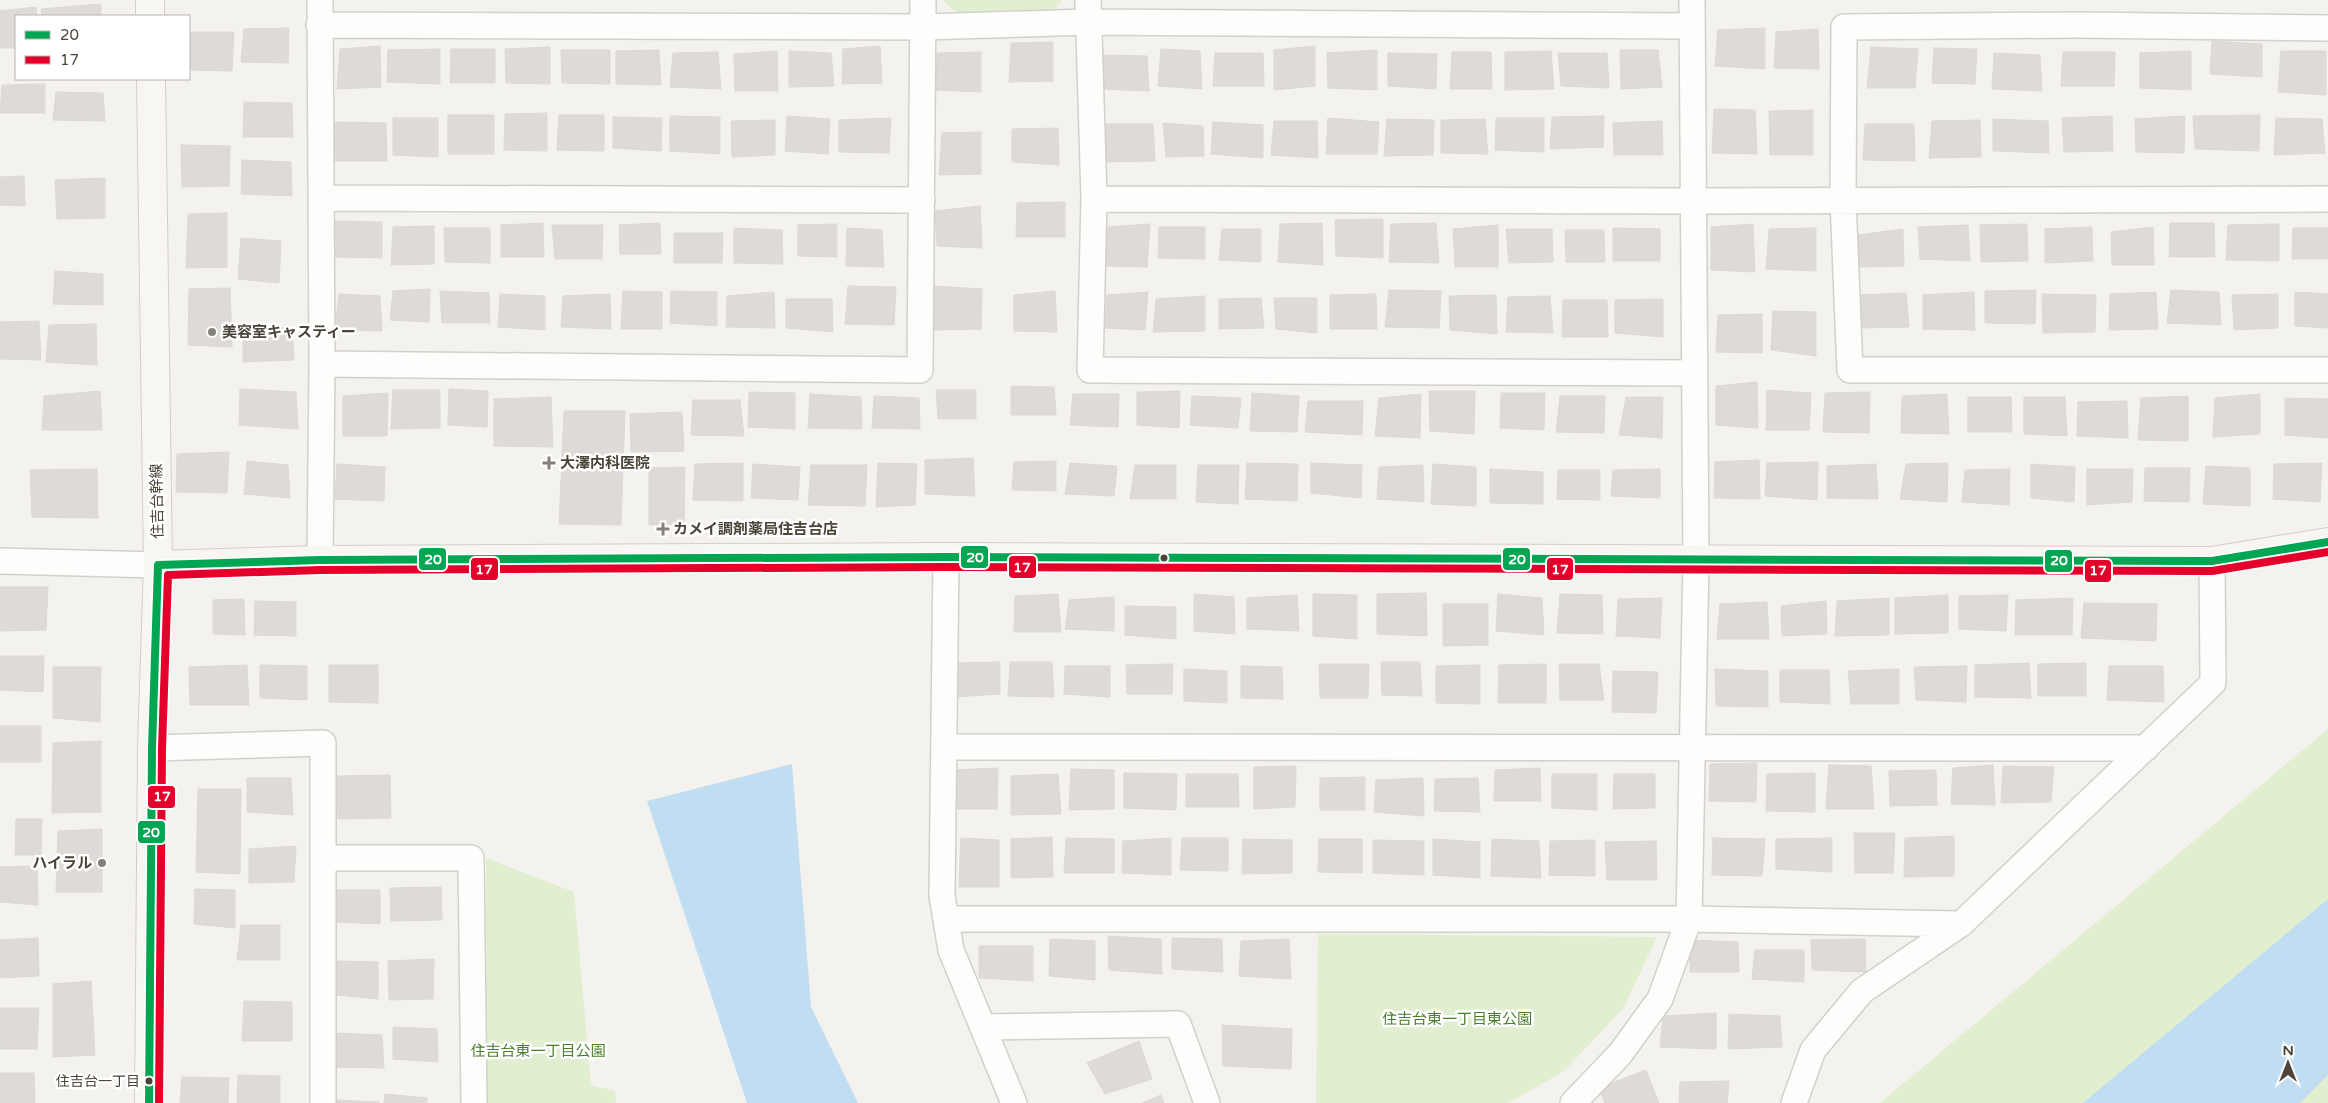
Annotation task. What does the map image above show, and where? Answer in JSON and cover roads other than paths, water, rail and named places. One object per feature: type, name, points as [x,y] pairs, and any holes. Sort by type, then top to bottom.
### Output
[{"type":"street","points":[[150,0],[150,15]]},
{"type":"street","points":[[320,0],[322,364],[320,560]]},
{"type":"street","points":[[322,364],[920,370],[923,0]]},
{"type":"street","points":[[1573,1103],[1620,1054],[1660,998],[1689,919],[1696,560],[1693,373],[1692,0]]},
{"type":"street","points":[[320,25],[923,27],[1088,11],[1691,26]]},
{"type":"street","points":[[1088,11],[1094,199],[1090,370],[1693,373]]},
{"type":"street","points":[[2328,28],[2076,25],[1844,27],[1843,200],[1850,370],[2328,370]]},
{"type":"street","name":"住吉台幹線","points":[[149,1103],[152,748],[158,565],[151,80]]},
{"type":"street","points":[[321,198],[922,200]]},
{"type":"street","points":[[1094,199],[1693,202],[2328,199]]},
{"type":"street","points":[[0,562],[158,565],[320,560],[946,556],[2212,561],[2328,542]]},
{"type":"street","points":[[946,556],[942,896],[951,950],[1014,1103]]},
{"type":"street","points":[[1794,1103],[1813,1050],[1862,991],[1961,924],[2213,683],[2212,561]]},
{"type":"street","points":[[152,748],[323,743],[325,858],[324,1103]]},
{"type":"street","points":[[944,747],[2146,748]]},
{"type":"street","points":[[325,858],[472,858],[474,1103]]},
{"type":"street","points":[[946,919],[1689,919],[1961,924]]},
{"type":"street","points":[[983,1027],[1178,1024],[1207,1103]]},
{"type":"water","points":[[792,764],[811,1007],[858,1103],[747,1103],[647,801]]},
{"type":"water","points":[[2328,899],[2328,1075],[2300,1103],[2083,1103]]},
{"type":"place","name":"美容室キャスティー","points":[[212,332]]},
{"type":"place","name":"大澤内科医院","points":[[549,463]]},
{"type":"place","name":"カメイ調剤薬局住吉台店","points":[[663,529]]},
{"type":"place","name":"ハイラル","points":[[102,863]]},
{"type":"place","name":"住吉台一丁目","points":[[149,1081]]},
{"type":"park label","name":"住吉台東一丁目東公園","points":[[1457,1019]]},
{"type":"park label","name":"住吉台東一丁目公園","points":[[538,1051]]}]
